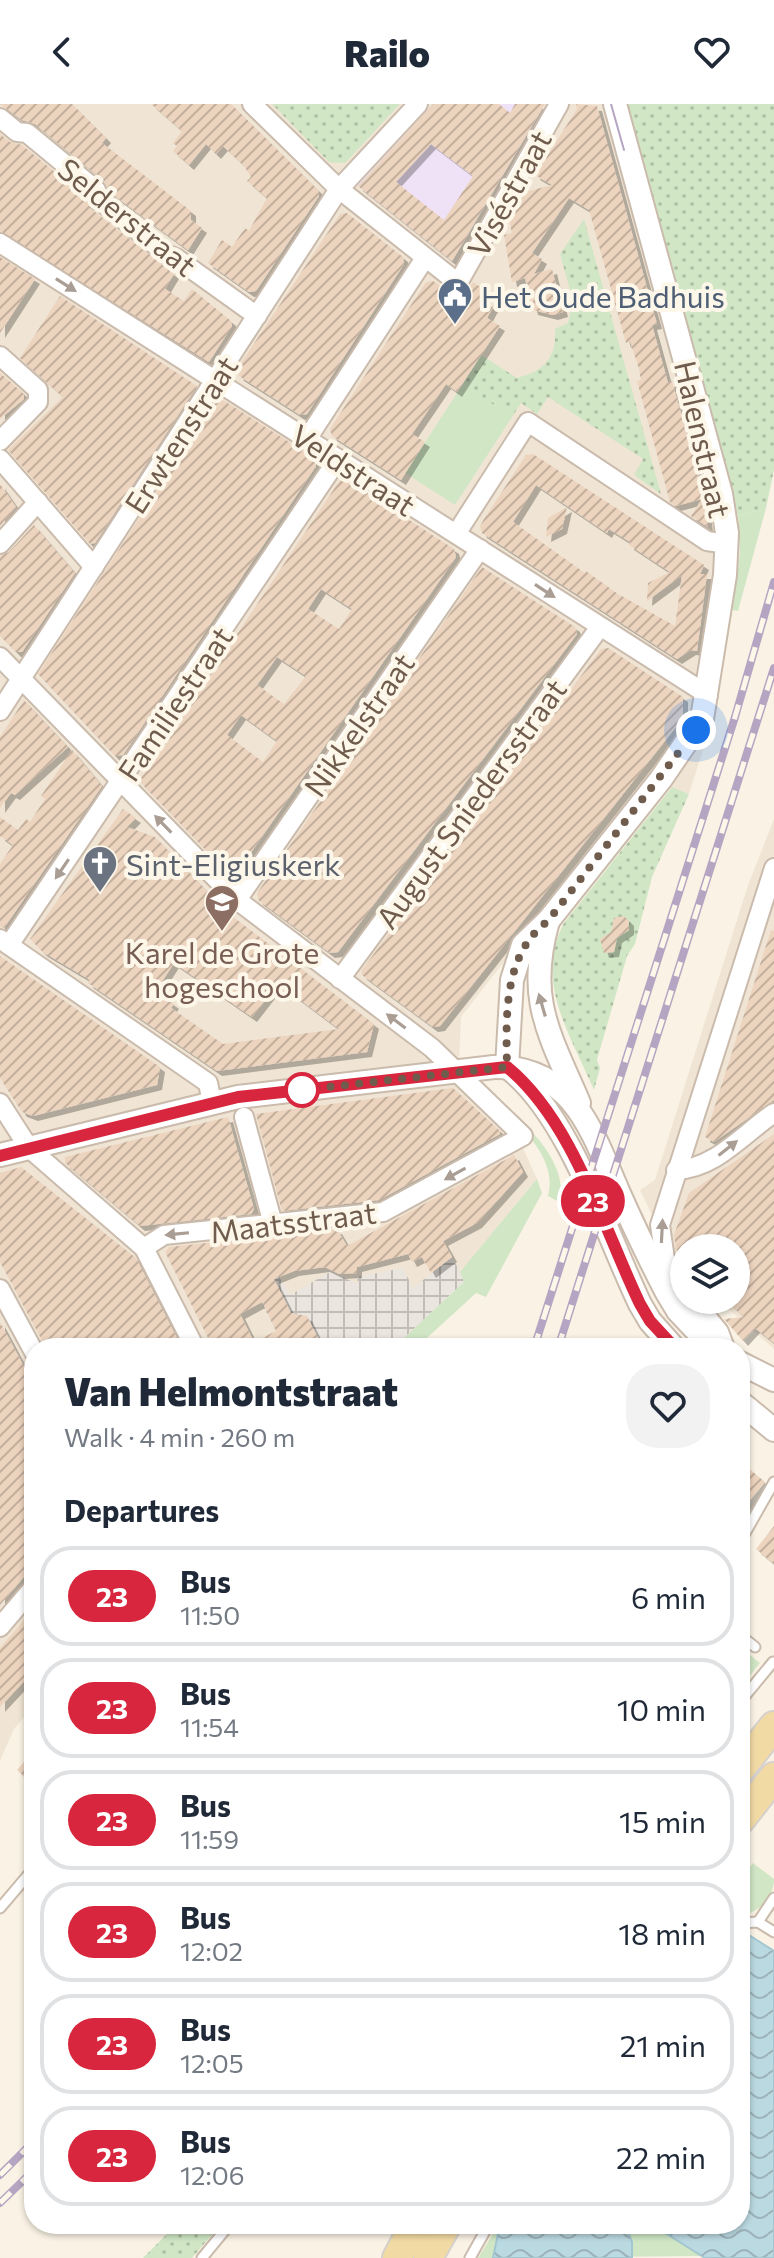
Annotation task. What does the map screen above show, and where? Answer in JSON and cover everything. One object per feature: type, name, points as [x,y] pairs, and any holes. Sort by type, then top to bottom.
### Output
[{"type":"main road","points":[[750,1756],[774,1726]]},
{"type":"main road","points":[[750,1807],[774,1777]]},
{"type":"main road","points":[[397,2258],[410,2234]]},
{"type":"main road","points":[[428,2258],[441,2234]]},
{"type":"street","points":[[252,104],[339,189],[425,258],[307,439]]},
{"type":"street","name":"Erwtenstraat","points":[[0,711],[339,189],[418,104]]},
{"type":"street","name":"Viséstraat","points":[[425,258],[458,283],[559,104]]},
{"type":"street","name":"Halenstraat","points":[[507,1067],[508,1020],[515,966],[529,937],[548,921],[690,740],[702,719],[708,695],[727,544],[718,482],[615,104]]},
{"type":"street","name":"Selderstraat","points":[[0,118],[39,143],[96,190],[98,199],[168,255],[257,316]]},
{"type":"street","name":"Veldstraat","points":[[0,243],[708,695]]},
{"type":"street","points":[[0,356],[38,390],[38,402],[0,441]]},
{"type":"street","points":[[456,534],[528,422],[707,541],[727,544]]},
{"type":"street","points":[[0,459],[94,567]]},
{"type":"street","name":"Familiestraat","points":[[5,942],[121,781],[338,459]]},
{"type":"street","points":[[0,544],[38,502]]},
{"type":"street","name":"Nikkelstraat","points":[[237,900],[480,549]]},
{"type":"street","name":"August Sniedersstraat","points":[[340,979],[600,627]]},
{"type":"street","points":[[0,657],[237,900],[432,1048],[456,1071]]},
{"type":"street","points":[[670,1267],[660,1236],[676,1170],[774,868]]},
{"type":"street","name":"Halenstraat","points":[[548,921],[539,957],[539,998],[585,1115],[666,1291],[678,1311],[704,1338]]},
{"type":"street","points":[[5,942],[208,1083],[212,1103]]},
{"type":"street","points":[[507,1067],[530,1087],[553,1117],[640,1304],[665,1338]]},
{"type":"street","points":[[0,1155],[212,1103],[507,1067],[544,1078],[585,1115]]},
{"type":"street","name":"Maatsstraat","points":[[144,1248],[164,1235],[383,1212],[523,1136],[456,1071]]},
{"type":"street","points":[[0,1103],[29,1148],[144,1248],[190,1338]]},
{"type":"street","points":[[676,1170],[695,1170],[735,1145],[741,1136],[774,1113]]},
{"type":"street","points":[[244,1117],[273,1224]]},
{"type":"street","points":[[0,1289],[26,1338]]},
{"type":"street","points":[[704,1314],[721,1338]]},
{"type":"street","points":[[750,1367],[771,1374]]},
{"type":"street","points":[[750,1410],[774,1430]]},
{"type":"street","points":[[0,1627],[24,1599]]},
{"type":"lane","points":[[750,1524],[774,1482]]},
{"type":"lane","points":[[750,1643],[755,1647]]},
{"type":"lane","points":[[750,1689],[772,1661]]},
{"type":"lane","points":[[0,1908],[24,1880]]},
{"type":"lane","points":[[758,1922],[774,1898]]},
{"type":"lane","points":[[750,1922],[758,1922],[774,1932]]},
{"type":"lane","points":[[202,2258],[222,2234]]},
{"type":"lane","points":[[470,2258],[483,2234]]},
{"type":"shaded area","points":[[0,104],[628,104],[732,490],[740,555],[714,715],[689,794],[648,778],[461,1017],[458,1085],[522,1146],[537,1179],[477,1252],[465,1281],[404,1338],[24,1338],[24,1717],[14,1729],[0,1761]]},
{"type":"shaded area","points":[[433,104],[545,104],[452,261],[357,185]]},
{"type":"shaded area","points":[[774,819],[774,1349],[734,1314],[750,1314],[750,1234],[670,1234],[670,1251],[640,1190],[655,1180],[748,885]]},
{"type":"shaded area","points":[[452,1257],[465,1281],[404,1338],[280,1338],[261,1302],[273,1267],[290,1295],[330,1272],[358,1284],[357,1277],[403,1268],[413,1288]]},
{"type":"green space","points":[[272,104],[400,104],[345,163],[329,162]]},
{"type":"green space","points":[[628,104],[774,104],[774,470],[766,508],[738,516]]},
{"type":"green space","points":[[584,219],[661,494],[634,475],[643,459],[548,397],[537,414],[521,403],[512,417],[463,384],[481,355],[517,378],[547,362],[554,348],[555,329],[568,323],[573,301],[560,254]]},
{"type":"green space","points":[[463,384],[512,417],[455,505],[405,473]]},
{"type":"green space","points":[[766,508],[738,611],[732,610],[740,555],[738,516]]},
{"type":"green space","points":[[672,787],[689,794],[652,877],[635,944],[627,956],[597,1060],[600,1068],[594,1090],[559,1008],[552,966],[555,944],[564,923]]},
{"type":"green space","points":[[525,1125],[547,1150],[557,1170],[561,1191],[559,1202],[548,1196],[547,1168],[540,1151],[522,1128]]},
{"type":"green space","points":[[537,1179],[542,1193],[486,1297],[476,1293],[427,1338],[404,1338],[464,1282],[460,1272]]},
{"type":"green space","points":[[750,1655],[760,1663],[750,1676]]},
{"type":"green space","points":[[753,1863],[774,1879],[764,1904],[750,1913],[750,1867]]},
{"type":"green space","points":[[167,2234],[212,2234],[192,2258],[143,2258]]},
{"type":"green space","points":[[493,2234],[667,2234],[702,2256],[478,2258]]},
{"type":"water","points":[[750,1936],[774,1951],[774,2258],[705,2258],[667,2234],[750,2234]]},
{"type":"water","points":[[498,2234],[629,2234],[632,2242],[632,2258],[493,2258]]},
{"type":"building","points":[[0,104],[72,104],[106,138],[102,143],[191,211],[191,220],[202,228],[188,250],[109,192],[104,181],[35,124],[22,120]]},
{"type":"building","points":[[151,104],[231,104],[318,190],[319,196],[256,291],[249,292],[208,263],[222,240],[232,247],[245,228],[249,231],[267,198],[247,181],[251,177],[244,166],[223,146],[216,154],[206,144],[189,165],[173,151],[177,146],[173,143],[182,131]]},
{"type":"building","points":[[433,104],[499,104],[510,113],[515,104],[545,104],[452,261],[358,186]],"holes":[[[431,144],[473,176],[444,220],[396,182]]]},
{"type":"building","points":[[576,104],[597,106],[657,324],[652,325],[668,383],[672,381],[704,496],[708,527],[691,516],[702,499],[676,506],[670,502],[637,381],[641,380],[639,369],[630,341],[626,343],[589,210],[569,198],[532,253],[542,259],[534,274],[552,269],[556,285],[563,289],[559,296],[563,312],[553,315],[533,310],[525,278],[512,282],[504,235],[512,233],[509,220],[525,192],[552,185],[535,175],[577,109]]},
{"type":"building","points":[[0,134],[10,142],[22,145],[85,197],[90,208],[174,274],[165,289],[184,301],[192,289],[231,321],[232,326],[209,362],[0,231]]},
{"type":"building","points":[[347,213],[403,257],[404,264],[307,414],[300,415],[239,376],[237,369],[340,214]]},
{"type":"building","points":[[0,257],[35,279],[0,333]]},
{"type":"building","points":[[433,281],[456,295],[465,295],[473,282],[483,289],[480,294],[485,298],[483,301],[493,307],[487,318],[500,326],[457,392],[446,384],[412,434],[425,442],[401,480],[332,436],[330,429],[426,282]]},
{"type":"building","points":[[60,296],[197,386],[95,543],[90,544],[8,450],[63,397],[20,358]]},
{"type":"building","points":[[0,373],[24,394],[24,399],[0,419]]},
{"type":"building","points":[[218,397],[316,459],[316,466],[123,755],[115,756],[38,674]]},
{"type":"building","points":[[533,454],[704,565],[700,574],[707,574],[697,651],[691,650],[677,659],[482,533],[480,526],[526,455]],"holes":[[[536,485],[607,533],[609,529],[670,572],[648,583],[647,601],[682,575],[675,626],[585,573],[513,522]]]},
{"type":"building","points":[[346,479],[454,549],[456,557],[236,874],[229,874],[141,783],[141,778],[340,480]],"holes":[[[321,589],[352,609],[339,629],[308,609]],[[277,657],[306,676],[284,704],[257,685]],[[241,715],[277,741],[263,762],[227,735]]]},
{"type":"building","points":[[0,484],[16,507],[0,526]]},
{"type":"building","points":[[567,507],[562,529],[546,537],[548,518]]},
{"type":"building","points":[[34,525],[75,573],[22,652],[16,652],[0,636],[0,556],[9,552]]},
{"type":"building","points":[[482,567],[575,627],[577,634],[338,952],[330,953],[258,900],[257,893]]},
{"type":"building","points":[[608,648],[683,697],[683,718],[440,1026],[433,1027],[362,975],[361,971],[601,649]]},
{"type":"building","points":[[24,700],[68,747],[15,795],[11,793],[0,808],[0,737]]},
{"type":"building","points":[[72,750],[102,786],[4,928],[0,927],[0,864],[13,845],[0,836],[0,817],[18,830],[26,819],[30,822],[45,799],[41,796]]},
{"type":"building","points":[[123,809],[136,818],[127,827],[155,837],[228,913],[374,1024],[367,1052],[217,1071],[88,983],[90,980],[43,952],[30,939]],"holes":[[[174,963],[252,1017],[273,990],[282,997],[287,990],[339,1029],[223,1044],[171,1008],[174,1004],[156,991]]]},
{"type":"building","points":[[624,916],[629,921],[629,930],[617,938],[614,952],[604,953],[600,939],[611,932],[614,918]]},
{"type":"building","points":[[771,930],[774,931],[774,1100],[714,1142],[705,1137]]},
{"type":"building","points":[[0,956],[160,1067],[157,1085],[33,1116],[22,1112],[0,1078]]},
{"type":"building","points":[[453,1088],[500,1134],[379,1200],[282,1211],[256,1114]]},
{"type":"building","points":[[228,1117],[254,1209],[251,1214],[140,1226],[65,1163],[65,1157]]},
{"type":"building","points":[[774,1134],[774,1343],[755,1328],[746,1338],[740,1338],[724,1319],[750,1314],[750,1234],[674,1234],[689,1193]]},
{"type":"building","points":[[514,1155],[523,1172],[477,1223],[443,1241],[452,1257],[431,1273],[422,1257],[412,1262],[408,1254],[357,1267],[357,1273],[339,1274],[325,1267],[294,1271],[274,1279],[291,1313],[307,1316],[318,1338],[262,1338],[276,1331],[262,1302],[240,1314],[252,1338],[208,1338],[165,1252],[169,1247],[337,1229],[347,1246]]},
{"type":"building","points":[[21,1167],[136,1258],[177,1338],[41,1338],[0,1262],[0,1173]]},
{"type":"building","points":[[0,1322],[24,1366],[24,1577],[0,1605]]},
{"type":"building","points":[[750,1469],[765,1482],[750,1500]]},
{"type":"building","points":[[774,1526],[774,1564],[756,1549]]},
{"type":"building","points":[[24,1620],[24,1681],[0,1707],[0,1648]]},
{"type":"building","points":[[24,1762],[24,1776],[17,1770]]},
{"type":"tram line","points":[[611,104],[624,150]]},
{"type":"railway","points":[[537,1338],[735,717],[774,582]]},
{"type":"railway","points":[[561,1338],[774,668]]},
{"type":"railway","points":[[0,2175],[24,2151]]},
{"type":"railway","points":[[0,2203],[24,2180]]},
{"type":"bus line","name":"23","points":[[0,1156],[238,1097],[507,1067],[530,1087],[553,1117],[640,1304],[666,1338]]},
{"type":"place","name":"Het Oude Badhuis","points":[[455,326]]},
{"type":"place","name":"Sint-Eligiuskerk","points":[[100,894]]},
{"type":"place","name":"Karel de Grote hogeschool","points":[[222,933]]},
{"type":"route","points":[[302,1090],[507,1067],[512,980],[523,945],[548,921],[696,730]]}]
